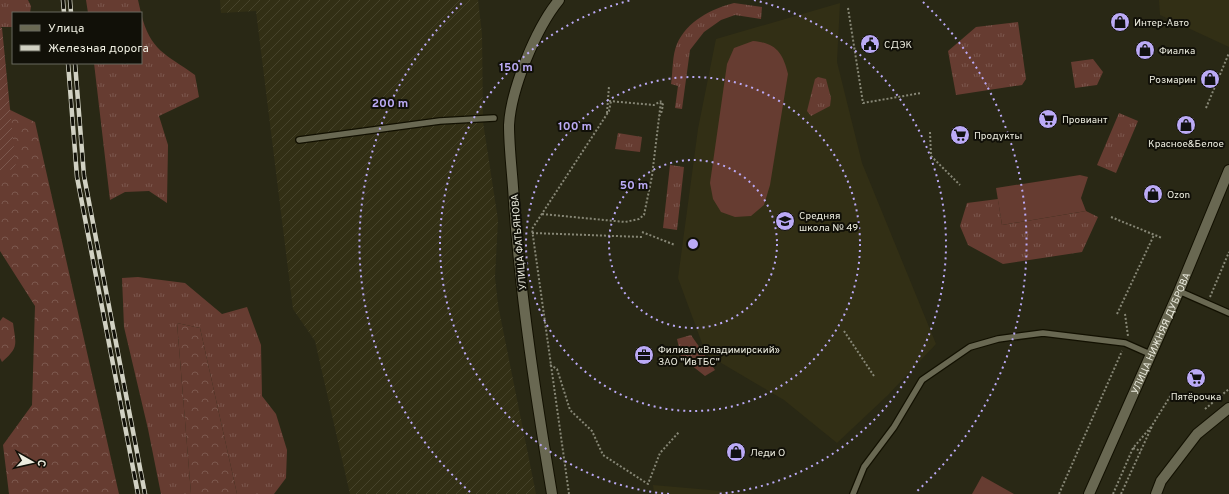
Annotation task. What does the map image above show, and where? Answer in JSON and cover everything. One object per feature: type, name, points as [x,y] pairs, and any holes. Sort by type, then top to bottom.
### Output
[{"type":"street","name":"УЛИЦА ФАТЬЯНОВА","points":[[552,494],[527,331],[516,228],[509,125],[512,104],[525,64],[547,15],[559,0]]},
{"type":"street","name":"УЛИЦА НИЖНЯЯ ДУБРОВА","points":[[1089,494],[1179,291],[1229,170]]},
{"type":"street","points":[[1156,494],[1161,481],[1197,434],[1229,408]]},
{"type":"lane","points":[[299,140],[440,121],[494,118]]},
{"type":"lane","points":[[1179,291],[1229,313]]},
{"type":"lane","points":[[853,494],[864,467],[894,427],[917,386],[922,380],[970,347],[998,339],[1044,333],[1125,343],[1150,354]]},
{"type":"path","points":[[848,8],[863,103],[921,93]]},
{"type":"path","points":[[1206,108],[1229,53]]},
{"type":"path","points":[[569,494],[532,230],[609,112],[609,86]]},
{"type":"path","points":[[542,214],[625,222],[639,219],[644,215],[652,176],[661,101],[654,104],[610,101]]},
{"type":"path","points":[[930,132],[932,156],[960,185]]},
{"type":"path","points":[[1111,217],[1162,238]]},
{"type":"path","points":[[642,232],[675,245]]},
{"type":"path","points":[[532,233],[643,237]]},
{"type":"path","points":[[1117,314],[1154,234]]},
{"type":"path","points":[[1207,303],[1229,252]]},
{"type":"path","points":[[1124,314],[1129,333]]},
{"type":"path","points":[[844,331],[874,376]]},
{"type":"path","points":[[1059,494],[1125,343]]},
{"type":"path","points":[[550,365],[558,368],[570,410],[592,432],[603,455],[648,484],[660,453],[679,432]]},
{"type":"path","points":[[1205,409],[1229,389]]},
{"type":"path","points":[[1121,494],[1153,424],[1171,395]]},
{"type":"path","points":[[1114,494],[1133,448],[1153,424]]},
{"type":"path","points":[[1133,448],[1140,451]]},
{"type":"shaded area","points":[[220,0],[478,0],[482,34],[483,122],[498,220],[495,277],[498,305],[536,494],[350,494],[315,341],[293,309],[256,11],[221,13]]},
{"type":"shaded area","points":[[1159,0],[1229,0],[1229,47],[1160,15]]},
{"type":"shaded area","name":"Средняя школа № 49","points":[[840,3],[837,62],[862,163],[936,344],[888,395],[837,443],[784,400],[706,354],[678,278],[698,129],[716,39]]},
{"type":"shaded area","points":[[653,485],[756,494],[654,494]]},
{"type":"green space","points":[[0,0],[28,0],[31,6],[30,12],[12,12],[12,27],[0,27]]},
{"type":"green space","points":[[86,0],[138,0],[141,12],[88,12]]},
{"type":"green space","points":[[734,3],[762,7],[761,19],[735,15],[721,20],[704,32],[690,50],[682,109],[675,108],[678,86],[671,84],[674,53],[681,36],[701,17]]},
{"type":"green space","points":[[142,16],[149,36],[154,44],[195,75],[199,97],[159,116],[168,145],[167,203],[149,191],[125,192],[110,200],[94,64],[142,64]]},
{"type":"green space","points":[[1018,22],[1026,79],[1022,85],[956,95],[948,51],[976,27]]},
{"type":"green space","points":[[0,27],[2,28],[16,169],[0,171]]},
{"type":"green space","points":[[753,41],[767,44],[777,50],[784,60],[788,74],[770,185],[764,205],[751,216],[735,217],[721,212],[713,199],[710,183],[727,64],[734,48]]},
{"type":"green space","points":[[1093,59],[1103,72],[1097,85],[1075,88],[1071,62]]},
{"type":"green space","points":[[818,77],[826,79],[831,98],[830,106],[811,116],[807,111],[815,79]]},
{"type":"green space","points":[[0,105],[35,122],[119,494],[9,494],[3,445],[32,405],[35,306],[0,251]]},
{"type":"green space","points":[[1119,113],[1138,121],[1116,173],[1097,165]]},
{"type":"green space","points":[[618,133],[642,137],[640,152],[615,149]]},
{"type":"green space","points":[[670,165],[684,167],[677,230],[663,228]]},
{"type":"green space","points":[[1080,175],[1088,177],[1081,198],[1086,211],[1002,225],[996,188]]},
{"type":"green space","points":[[998,199],[1002,225],[1086,211],[1098,217],[1082,252],[1003,264],[968,245],[960,226],[967,203]]},
{"type":"green space","points":[[138,277],[185,283],[222,314],[247,307],[261,345],[262,396],[276,414],[287,450],[286,478],[274,494],[237,494],[200,328],[177,323],[191,494],[161,494],[148,429],[124,327],[122,278]]},
{"type":"green space","points":[[3,317],[13,323],[15,345],[11,353],[2,362],[0,358],[0,321]]},
{"type":"green space","points":[[177,323],[200,328],[237,494],[191,494]]},
{"type":"green space","points":[[691,335],[715,370],[705,376],[681,357],[677,339]]},
{"type":"green space","points":[[982,476],[1014,494],[972,494]]},
{"type":"railway","points":[[63,0],[64,12]]},
{"type":"railway","points":[[70,0],[71,12]]},
{"type":"railway","points":[[68,64],[77,177],[138,494]]},
{"type":"railway","points":[[75,64],[84,176],[145,494]]},
{"type":"place","name":"Интер-Авто","points":[[1120,22]]},
{"type":"place","name":"СДЭК","points":[[870,44]]},
{"type":"place","name":"Фиалка","points":[[1145,50]]},
{"type":"place","name":"Розмарин","points":[[1210,79]]},
{"type":"place","name":"Провиант","points":[[1048,119]]},
{"type":"place","name":"Красное&Белое","points":[[1186,125]]},
{"type":"place","name":"Продукты","points":[[960,135]]},
{"type":"place","name":"Ozon","points":[[1153,194]]},
{"type":"place","name":"Средняя школа № 49","points":[[785,221]]},
{"type":"place","name":"Филиал «Владимирский» ЗАО \"ИвТБС\"","points":[[644,355]]},
{"type":"place","name":"Пятёрочка","points":[[1196,378]]},
{"type":"place","name":"Леди О","points":[[736,452]]}]
